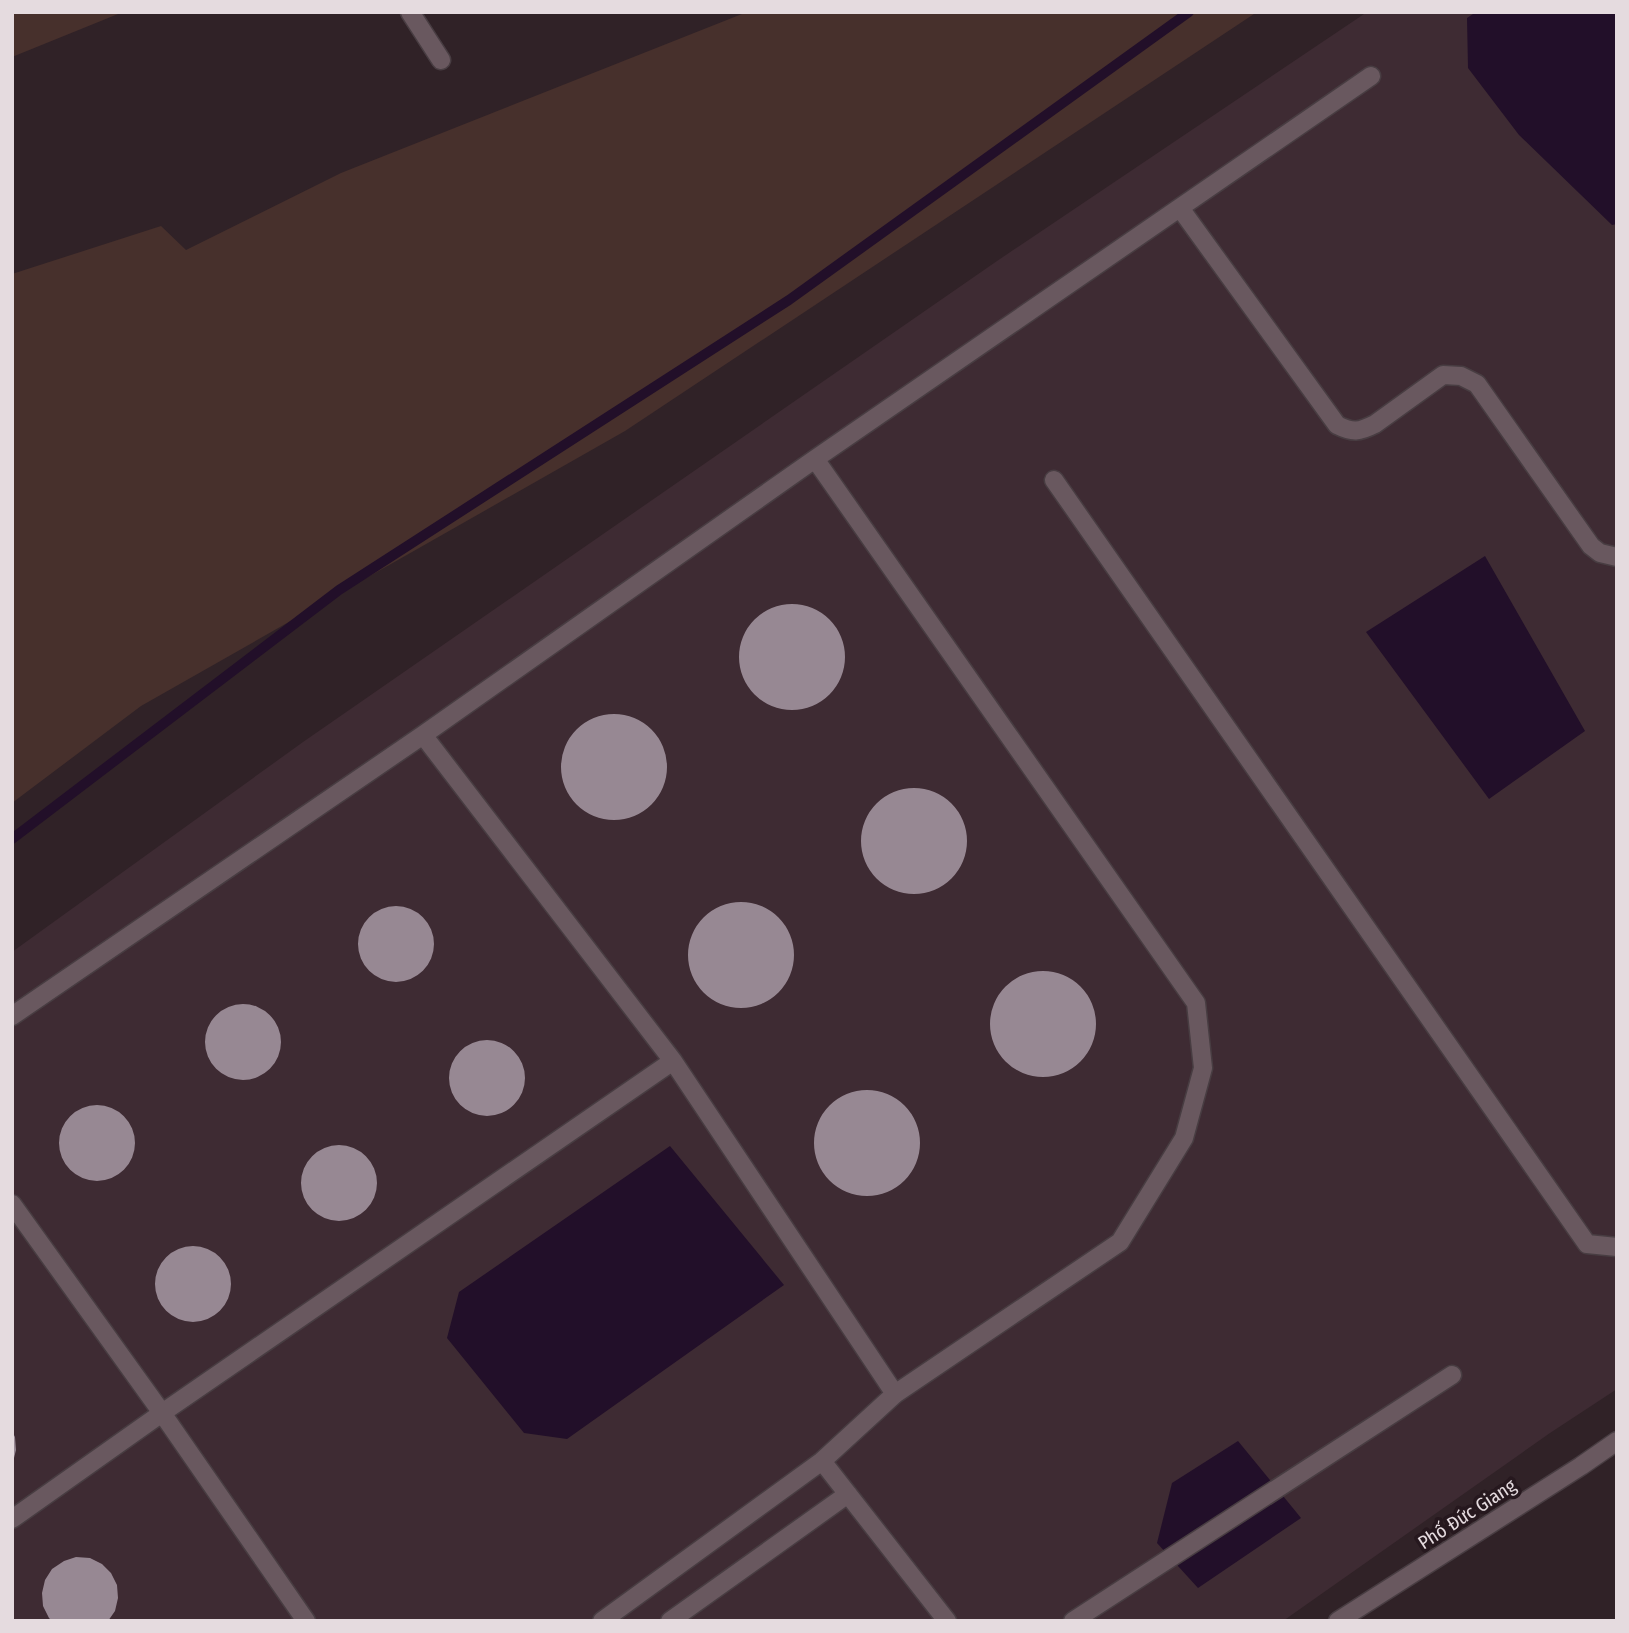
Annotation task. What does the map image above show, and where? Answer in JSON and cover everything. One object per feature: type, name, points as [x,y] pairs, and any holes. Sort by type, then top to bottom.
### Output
[{"type":"street","points":[[410,12],[441,60]]},
{"type":"street","points":[[12,1016],[423,736],[815,459],[1371,76]]},
{"type":"street","points":[[1180,208],[1337,425],[1350,432],[1363,430],[1443,375],[1461,376],[1477,384],[1591,546],[1600,553],[1617,557]]},
{"type":"street","points":[[602,1621],[822,1461],[895,1394],[1120,1242],[1184,1138],[1203,1068],[1196,1003],[815,459]]},
{"type":"street","points":[[1054,480],[1587,1244],[1617,1247]]},
{"type":"street","points":[[423,736],[673,1061],[895,1394]]},
{"type":"street","points":[[12,1519],[673,1061]]},
{"type":"street","points":[[12,1204],[162,1413],[306,1621]]},
{"type":"street","points":[[1073,1621],[1452,1376]]},
{"type":"street","name":"Phố Đức Giang","points":[[1338,1621],[1617,1441]]},
{"type":"street","points":[[822,1461],[947,1621]]},
{"type":"street","points":[[670,1621],[848,1494]]},
{"type":"shaded area","points":[[12,12],[123,12],[12,57]]},
{"type":"shaded area","points":[[747,12],[1257,12],[625,431],[141,706],[12,803],[12,274],[161,226],[186,250],[341,173]]},
{"type":"shaded area","points":[[1367,12],[1617,12],[1617,1389],[1283,1621],[12,1621],[12,952],[303,742],[997,261]]},
{"type":"shaded area","points":[[1476,12],[1617,12],[1617,224],[1612,225],[1519,135],[1468,68],[1467,18]]},
{"type":"shaded area","points":[[1485,556],[1585,731],[1489,799],[1366,632]]},
{"type":"shaded area","points":[[670,1146],[784,1285],[567,1439],[524,1433],[447,1338],[459,1292]]},
{"type":"shaded area","points":[[1238,1441],[1301,1518],[1198,1588],[1157,1543],[1172,1483]]},
{"type":"building","points":[[792,604],[812,608],[829,620],[841,637],[845,657],[841,677],[829,694],[812,706],[792,710],[772,706],[755,694],[743,677],[739,657],[743,637],[755,620],[772,608]]},
{"type":"building","points":[[614,714],[634,718],[651,730],[663,747],[667,767],[663,787],[651,804],[634,816],[614,820],[594,816],[577,804],[565,787],[561,767],[565,747],[577,730],[594,718]]},
{"type":"building","points":[[914,788],[934,792],[951,804],[963,821],[967,841],[963,861],[951,878],[934,890],[914,894],[894,890],[877,878],[865,861],[861,841],[865,821],[877,804],[894,792]]},
{"type":"building","points":[[741,902],[761,906],[778,918],[790,935],[794,955],[790,975],[778,992],[761,1004],[741,1008],[721,1004],[704,992],[692,975],[688,955],[692,935],[704,918],[721,906]]},
{"type":"building","points":[[396,906],[411,909],[423,917],[431,929],[434,944],[431,959],[423,971],[411,979],[396,982],[381,979],[369,971],[361,959],[358,944],[361,929],[369,917],[381,909]]},
{"type":"building","points":[[1043,971],[1063,975],[1080,987],[1092,1004],[1096,1024],[1092,1044],[1080,1061],[1063,1073],[1043,1077],[1023,1073],[1006,1061],[994,1044],[990,1024],[994,1004],[1006,987],[1023,975]]},
{"type":"building","points":[[243,1004],[258,1007],[270,1015],[278,1027],[281,1042],[278,1057],[270,1069],[258,1077],[243,1080],[228,1077],[216,1069],[208,1057],[205,1042],[208,1027],[216,1015],[228,1007]]},
{"type":"building","points":[[487,1040],[502,1043],[514,1051],[522,1063],[525,1078],[522,1093],[514,1105],[502,1113],[487,1116],[472,1113],[460,1105],[452,1093],[449,1078],[452,1063],[460,1051],[472,1043]]},
{"type":"building","points":[[867,1090],[887,1094],[904,1106],[916,1123],[920,1143],[916,1163],[904,1180],[887,1192],[867,1196],[847,1192],[830,1180],[818,1163],[814,1143],[818,1123],[830,1106],[847,1094]]},
{"type":"building","points":[[97,1105],[112,1108],[124,1116],[132,1128],[135,1143],[132,1158],[124,1170],[112,1178],[97,1181],[82,1178],[70,1170],[62,1158],[59,1143],[62,1128],[70,1116],[82,1108]]},
{"type":"building","points":[[339,1145],[354,1148],[366,1156],[374,1168],[377,1183],[374,1198],[366,1210],[354,1218],[339,1221],[324,1218],[312,1210],[304,1198],[301,1183],[304,1168],[312,1156],[324,1148]]},
{"type":"building","points":[[193,1246],[208,1249],[220,1257],[228,1269],[231,1284],[228,1299],[220,1311],[208,1319],[193,1322],[178,1319],[166,1311],[158,1299],[155,1284],[158,1269],[166,1257],[178,1249]]},
{"type":"building","points":[[12,1431],[16,1450],[13,1462]]},
{"type":"building","points":[[76,1557],[90,1558],[102,1564],[117,1585],[115,1611],[108,1621],[52,1621],[43,1606],[45,1580],[52,1569]]},
{"type":"waterway","points":[[12,839],[339,590],[789,300],[1189,12]]}]
